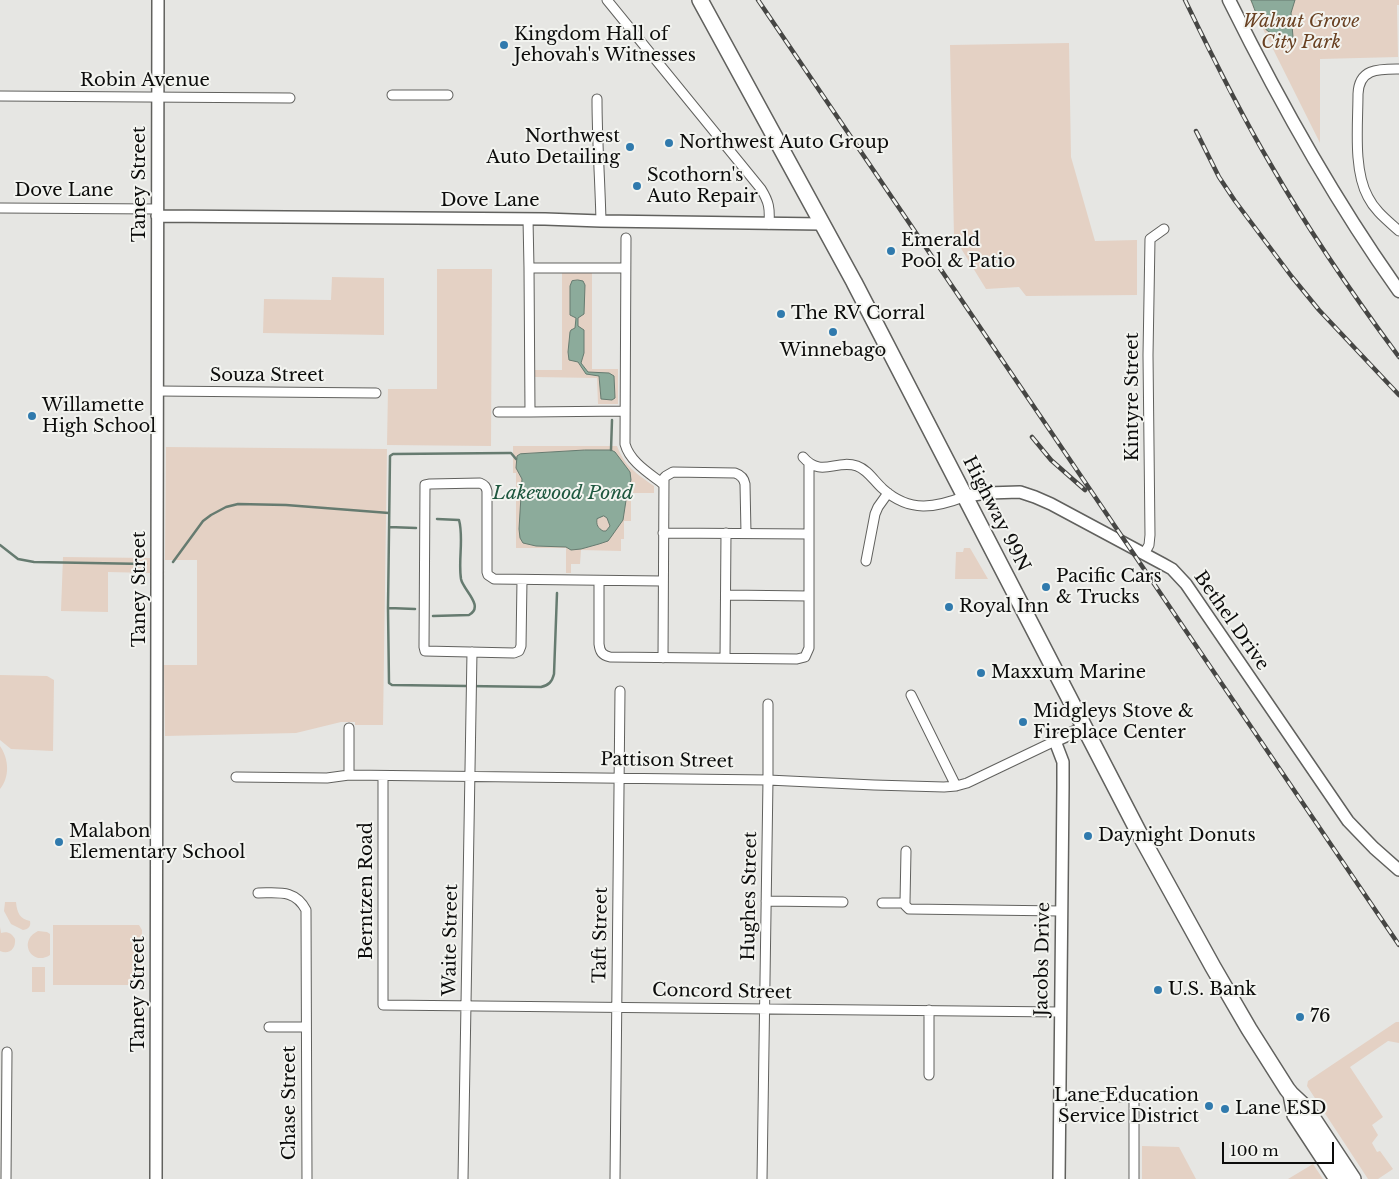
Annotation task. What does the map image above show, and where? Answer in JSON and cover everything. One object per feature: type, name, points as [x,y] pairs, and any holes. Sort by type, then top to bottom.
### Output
[{"type":"main road","name":"Highway 99N","points":[[700,0],[858,290],[1131,818],[1185,918],[1249,1029],[1291,1094],[1306,1108],[1353,1179]]},
{"type":"main road","points":[[1229,0],[1277,93],[1332,190],[1371,252],[1399,291]]},
{"type":"main road","name":"Highway 99N","points":[[1291,1094],[1295,1115],[1337,1179]]},
{"type":"street","name":"Taney Street","points":[[156,1179],[158,0]]},
{"type":"street","points":[[607,0],[761,189],[769,203],[769,224]]},
{"type":"street","points":[[1399,69],[1381,68],[1371,71],[1359,83],[1358,165],[1361,180],[1368,197],[1377,210],[1399,230]]},
{"type":"street","points":[[392,94],[448,94]]},
{"type":"street","name":"Robin Avenue","points":[[0,96],[290,98]]},
{"type":"street","points":[[597,99],[600,221]]},
{"type":"street","name":"Dove Lane","points":[[0,208],[157,213],[822,224]]},
{"type":"street","points":[[528,219],[530,412]]},
{"type":"street","name":"Kintyre Street","points":[[1144,554],[1150,535],[1148,363],[1150,238],[1164,229]]},
{"type":"street","points":[[626,238],[624,438],[629,454],[663,484]]},
{"type":"street","points":[[528,268],[625,268]]},
{"type":"street","name":"Souza Street","points":[[158,391],[376,393]]},
{"type":"street","points":[[498,412],[625,411]]},
{"type":"street","points":[[599,581],[598,644],[605,656],[797,659],[805,656],[809,648],[809,534],[806,461],[822,468],[844,465],[858,467],[882,489],[911,505],[938,506],[966,496]]},
{"type":"street","points":[[662,658],[664,478],[673,472],[738,474],[745,484],[746,533]]},
{"type":"street","points":[[522,580],[520,649],[517,652],[428,652],[424,650],[425,485],[484,484],[487,491],[488,575],[490,578],[497,580],[522,580],[599,581],[662,581]]},
{"type":"street","name":"Bethel Drive","points":[[966,496],[1020,492],[1035,497],[1172,569],[1180,577],[1348,821],[1399,870]]},
{"type":"street","points":[[866,561],[875,514],[888,493]]},
{"type":"street","points":[[663,533],[809,534]]},
{"type":"street","points":[[725,658],[726,533]]},
{"type":"street","points":[[726,595],[809,596]]},
{"type":"street","name":"Waite Street","points":[[463,1179],[472,652]]},
{"type":"street","name":"Taft Street","points":[[615,1179],[620,690]]},
{"type":"street","points":[[911,695],[956,786]]},
{"type":"street","name":"Hughes Street","points":[[762,1179],[768,704]]},
{"type":"street","name":"Pattison Street","points":[[236,777],[327,778],[349,775],[619,778],[768,780],[874,785],[956,786],[967,783],[1085,727]]},
{"type":"street","points":[[349,728],[349,775]]},
{"type":"street","name":"Jacobs Drive","points":[[1055,741],[1063,764],[1059,1179]]},
{"type":"street","name":"Berntzen Road","points":[[383,776],[383,1006]]},
{"type":"street","points":[[906,852],[905,903],[909,909],[1061,911]]},
{"type":"street","name":"Chase Street","points":[[258,893],[286,893],[292,895],[302,903],[306,910],[307,1179]]},
{"type":"street","points":[[766,901],[843,902]]},
{"type":"street","points":[[882,903],[905,903]]},
{"type":"street","name":"Concord Street","points":[[383,1006],[1060,1012]]},
{"type":"street","points":[[929,1010],[929,1075]]},
{"type":"street","name":"Chase Street","points":[[270,1027],[306,1027]]},
{"type":"street","points":[[6,1179],[7,1052]]},
{"type":"street","points":[[1060,1096],[1131,1097],[1134,1099],[1134,1179]]},
{"type":"green space","name":"Walnut Grove City Park","points":[[1250,0],[1399,0],[1399,5],[1397,5],[1398,57],[1320,59],[1320,143],[1257,17]]},
{"type":"green space","points":[[1069,43],[1071,157],[1095,241],[1137,240],[1137,295],[1026,296],[1019,287],[986,289],[954,237],[950,45]]},
{"type":"green space","points":[[437,269],[492,269],[491,446],[387,445],[388,389],[437,389]]},
{"type":"green space","points":[[562,273],[592,273],[592,369],[618,369],[618,404],[598,404],[597,378],[534,377],[534,370],[562,370]]},
{"type":"green space","points":[[332,277],[384,278],[384,335],[263,333],[264,299],[331,300]]},
{"type":"green space","name":"Lakewood Pond","points":[[513,446],[617,446],[627,464],[654,486],[654,493],[631,493],[631,521],[624,521],[624,539],[621,539],[621,551],[581,550],[580,564],[571,564],[571,573],[566,573],[566,548],[516,548],[516,473],[513,473]]},
{"type":"green space","points":[[166,447],[387,449],[383,725],[355,725],[355,722],[341,722],[296,733],[165,736],[164,665],[197,665],[197,560],[165,560]]},
{"type":"green space","points":[[964,548],[970,548],[988,579],[955,579],[956,552],[963,552]]},
{"type":"green space","points":[[63,557],[150,558],[150,573],[108,572],[108,612],[61,611]]},
{"type":"green space","points":[[0,675],[47,676],[54,680],[53,751],[11,749],[0,740]]},
{"type":"green space","points":[[0,746],[7,762],[7,774],[0,789]]},
{"type":"green space","points":[[5,902],[16,902],[20,915],[30,921],[28,928],[23,930],[11,924],[4,911]]},
{"type":"green space","points":[[53,925],[139,925],[142,930],[142,985],[53,985]]},
{"type":"green space","points":[[0,927],[1,933],[10,933],[15,939],[14,946],[9,952],[0,951]]},
{"type":"green space","points":[[38,931],[50,934],[50,955],[43,958],[33,955],[29,951],[28,946],[28,941],[32,935]]},
{"type":"green space","points":[[32,967],[45,967],[45,992],[32,992]]},
{"type":"green space","points":[[1396,1022],[1399,1022],[1399,1043],[1388,1041],[1350,1067],[1383,1117],[1372,1125],[1378,1135],[1372,1143],[1377,1152],[1380,1151],[1393,1169],[1378,1179],[1368,1179],[1307,1086],[1308,1081]]},
{"type":"green space","points":[[1142,1146],[1179,1147],[1196,1179],[1142,1179]]},
{"type":"green space","points":[[1313,1164],[1323,1179],[1288,1179]]},
{"type":"water","points":[[1251,0],[1295,0],[1291,13],[1293,37],[1291,39],[1281,37],[1268,31],[1260,22]]},
{"type":"water","points":[[572,281],[583,281],[585,285],[584,314],[578,318],[578,326],[584,330],[584,353],[581,363],[588,372],[609,373],[614,376],[615,398],[612,400],[601,399],[599,376],[586,374],[578,362],[569,360],[570,332],[575,328],[576,318],[570,315],[570,286]]},
{"type":"water","name":"Lakewood Pond","points":[[585,450],[611,450],[615,452],[630,472],[631,480],[623,520],[608,541],[571,550],[566,547],[536,546],[523,543],[520,538],[519,529],[522,479],[516,468],[517,456],[520,454]],"holes":[[[604,516],[607,518],[610,526],[606,531],[603,531],[598,526],[597,519]]]},
{"type":"waterway","points":[[611,450],[612,420]]},
{"type":"waterway","points":[[516,459],[511,453],[393,454],[390,456],[389,683],[392,685],[541,687],[550,683],[554,674],[557,593]]},
{"type":"waterway","points":[[173,562],[203,521],[226,507],[238,504],[286,505],[389,513]]},
{"type":"waterway","points":[[433,616],[469,615],[475,607],[461,579],[461,534],[459,520],[437,519]]},
{"type":"waterway","points":[[389,527],[416,528]]},
{"type":"waterway","points":[[0,545],[18,559],[34,562],[146,564]]},
{"type":"waterway","points":[[389,608],[415,609]]},
{"type":"railway","points":[[758,0],[1399,945]]},
{"type":"railway","points":[[1185,0],[1259,145],[1332,262],[1399,357]]},
{"type":"railway","points":[[1196,131],[1219,177],[1292,277],[1319,310],[1399,395]]},
{"type":"railway","points":[[1032,437],[1051,460],[1085,490]]},
{"type":"place","name":"Kingdom Hall of Jehovah's Witnesses","points":[[504,45]]},
{"type":"place","name":"Northwest Auto Group","points":[[669,143]]},
{"type":"place","name":"Northwest Auto Detailing","points":[[630,147]]},
{"type":"place","name":"Scothorn's Auto Repair","points":[[637,186]]},
{"type":"place","name":"Emerald Pool & Patio","points":[[891,251]]},
{"type":"place","name":"The RV Corral","points":[[781,314]]},
{"type":"place","name":"Winnebago","points":[[833,332]]},
{"type":"place","name":"Willamette High School","points":[[32,416]]},
{"type":"place","name":"Pacific Cars & Trucks","points":[[1046,587]]},
{"type":"place","name":"Royal Inn","points":[[949,607]]},
{"type":"place","name":"Maxxum Marine","points":[[981,673]]},
{"type":"place","name":"Midgleys Stove & Fireplace Center","points":[[1023,722]]},
{"type":"place","name":"Daynight Donuts","points":[[1088,836]]},
{"type":"place","name":"Malabon Elementary School","points":[[59,842]]},
{"type":"place","name":"U.S. Bank","points":[[1158,990]]},
{"type":"place","name":"76","points":[[1300,1017]]},
{"type":"place","name":"Lane Education Service District","points":[[1209,1106]]},
{"type":"place","name":"Lane ESD","points":[[1225,1109]]}]
